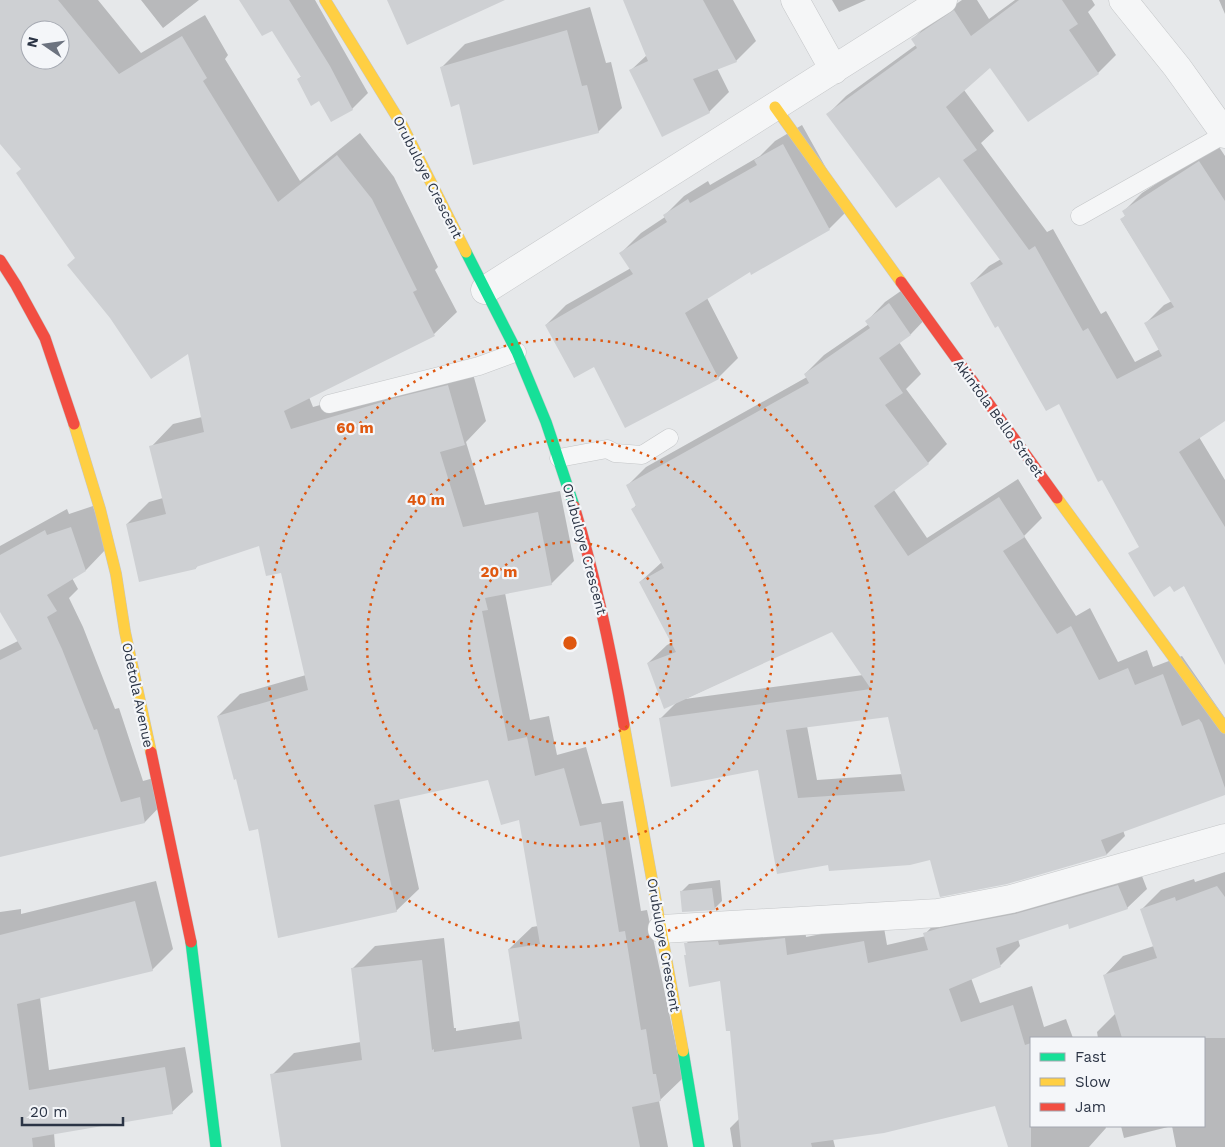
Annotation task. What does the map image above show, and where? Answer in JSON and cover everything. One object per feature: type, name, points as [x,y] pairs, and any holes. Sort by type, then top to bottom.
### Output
[{"type":"street","name":"Orubuloye Crescent","points":[[325,0],[402,125],[517,352],[559,458],[591,563],[611,652],[700,1147]]},
{"type":"street","points":[[795,0],[834,70]]},
{"type":"street","points":[[485,290],[943,0]]},
{"type":"street","points":[[1122,0],[1177,67],[1225,134]]},
{"type":"street","name":"Akintola Bello Street","points":[[774,107],[1225,728]]},
{"type":"street","name":"Odetola Avenue","points":[[0,260],[45,338],[74,423],[97,500],[116,574],[125,632],[190,935],[216,1147]]},
{"type":"street","points":[[662,929],[938,913],[1011,899],[1225,838]]},
{"type":"lane","points":[[1080,216],[1225,134]]},
{"type":"lane","points":[[329,404],[479,366],[517,352]]},
{"type":"lane","points":[[559,458],[607,449],[615,453],[642,455],[669,438]]},
{"type":"building","points":[[0,0],[58,0],[119,74],[182,36],[207,78],[203,81],[278,202],[337,155],[372,199],[417,290],[413,292],[435,336],[284,411],[291,429],[399,397],[448,385],[465,445],[440,452],[463,527],[538,512],[552,585],[485,598],[488,610],[482,611],[508,741],[527,737],[535,776],[564,768],[580,826],[601,822],[619,932],[625,931],[641,1030],[646,1029],[653,1074],[656,1074],[661,1101],[632,1107],[640,1147],[281,1147],[270,1074],[362,1060],[351,968],[422,960],[432,1050],[434,1049],[434,1052],[522,1039],[508,949],[540,944],[519,820],[501,825],[488,780],[374,805],[397,912],[278,938],[258,829],[249,831],[217,716],[308,690],[281,573],[266,576],[259,546],[196,567],[196,569],[139,582],[126,524],[166,514],[149,446],[204,432],[188,354],[151,379],[110,318],[67,265],[75,258],[16,173],[21,169],[0,144]]},
{"type":"building","points":[[239,0],[289,0],[330,66],[353,110],[331,122],[319,101],[311,106],[297,79],[301,77],[272,31],[262,36]]},
{"type":"building","points":[[387,0],[505,0],[407,45]]},
{"type":"building","points":[[623,0],[703,0],[737,62],[693,79],[710,113],[662,137],[629,70],[648,61]]},
{"type":"building","points":[[1019,0],[1062,0],[1078,24],[1069,30],[1099,74],[1028,122],[990,68],[946,107],[977,150],[963,160],[1029,250],[1035,246],[1083,331],[1088,328],[1117,379],[1162,356],[1144,323],[1174,307],[1120,219],[1125,216],[1122,211],[1199,161],[1225,201],[1225,421],[1179,452],[1225,527],[1225,665],[1184,586],[1174,592],[1170,586],[1154,597],[1128,553],[1139,547],[1102,480],[1098,482],[1059,404],[1046,411],[998,326],[995,328],[970,283],[1003,264],[939,177],[896,208],[826,114],[917,48],[911,39],[954,10],[971,36]]},
{"type":"building","points":[[567,30],[582,86],[587,85],[599,133],[473,165],[459,104],[451,107],[440,67]]},
{"type":"building","points":[[783,144],[830,230],[751,275],[750,272],[685,313],[719,379],[625,428],[594,367],[574,378],[545,325],[633,274],[619,253],[667,222],[663,215],[688,199],[690,203],[757,165],[754,160]]},
{"type":"building","points":[[889,303],[911,335],[879,358],[903,393],[885,405],[929,464],[874,506],[908,556],[999,497],[1025,537],[1003,551],[1057,634],[1071,626],[1099,680],[1128,668],[1135,685],[1163,674],[1182,726],[1199,719],[1202,723],[1225,788],[1225,795],[1101,840],[1107,855],[1007,884],[940,897],[930,860],[910,865],[829,871],[828,865],[777,874],[758,770],[671,787],[659,718],[871,689],[832,632],[664,709],[647,663],[676,652],[639,582],[664,568],[631,509],[636,506],[626,485],[809,383],[804,374],[870,328],[865,321]],"holes":[[[888,717],[905,791],[798,798],[786,730]]]},
{"type":"building","points":[[71,527],[86,571],[47,595],[57,611],[47,617],[62,649],[94,730],[97,729],[121,802],[140,797],[145,823],[0,857],[0,660],[22,649],[0,612],[0,555],[45,530],[47,535]]},
{"type":"building","points":[[1118,885],[1128,909],[1069,929],[1068,924],[996,948],[1001,967],[949,989],[961,1022],[1013,1005],[1025,1045],[1030,1043],[1031,1147],[1008,1147],[995,1106],[884,1133],[811,1143],[812,1147],[741,1147],[730,1031],[726,1031],[720,981],[689,987],[684,943],[718,941],[719,945],[785,938],[787,955],[864,941],[868,963],[928,950],[923,933],[1015,914]]},
{"type":"building","points":[[1217,886],[1225,897],[1225,1038],[1122,1037],[1103,975],[1157,958],[1140,909],[1175,897],[1176,901]]},
{"type":"building","points":[[712,888],[715,910],[682,912],[680,891]]},
{"type":"building","points":[[135,901],[153,971],[17,1004],[29,1090],[165,1067],[173,1114],[32,1138],[33,1147],[0,1147],[0,935]]},
{"type":"traffic: fast","points":[[466,252],[517,352],[546,422],[574,506]]},
{"type":"traffic: fast","points":[[191,942],[216,1147]]},
{"type":"traffic: fast","points":[[683,1051],[699,1147]]},
{"type":"traffic: slow","points":[[325,0],[402,125],[466,252]]},
{"type":"traffic: slow","points":[[775,107],[901,282]]},
{"type":"traffic: slow","points":[[74,424],[100,509],[116,574],[125,632],[151,752]]},
{"type":"traffic: slow","points":[[1057,498],[1225,728]]},
{"type":"traffic: slow","points":[[624,725],[683,1051]]},
{"type":"traffic: jam","points":[[0,260],[45,338],[74,424]]},
{"type":"traffic: jam","points":[[901,282],[1057,498]]},
{"type":"traffic: jam","points":[[574,506],[602,615],[624,725]]},
{"type":"traffic: jam","points":[[151,752],[191,942]]}]
